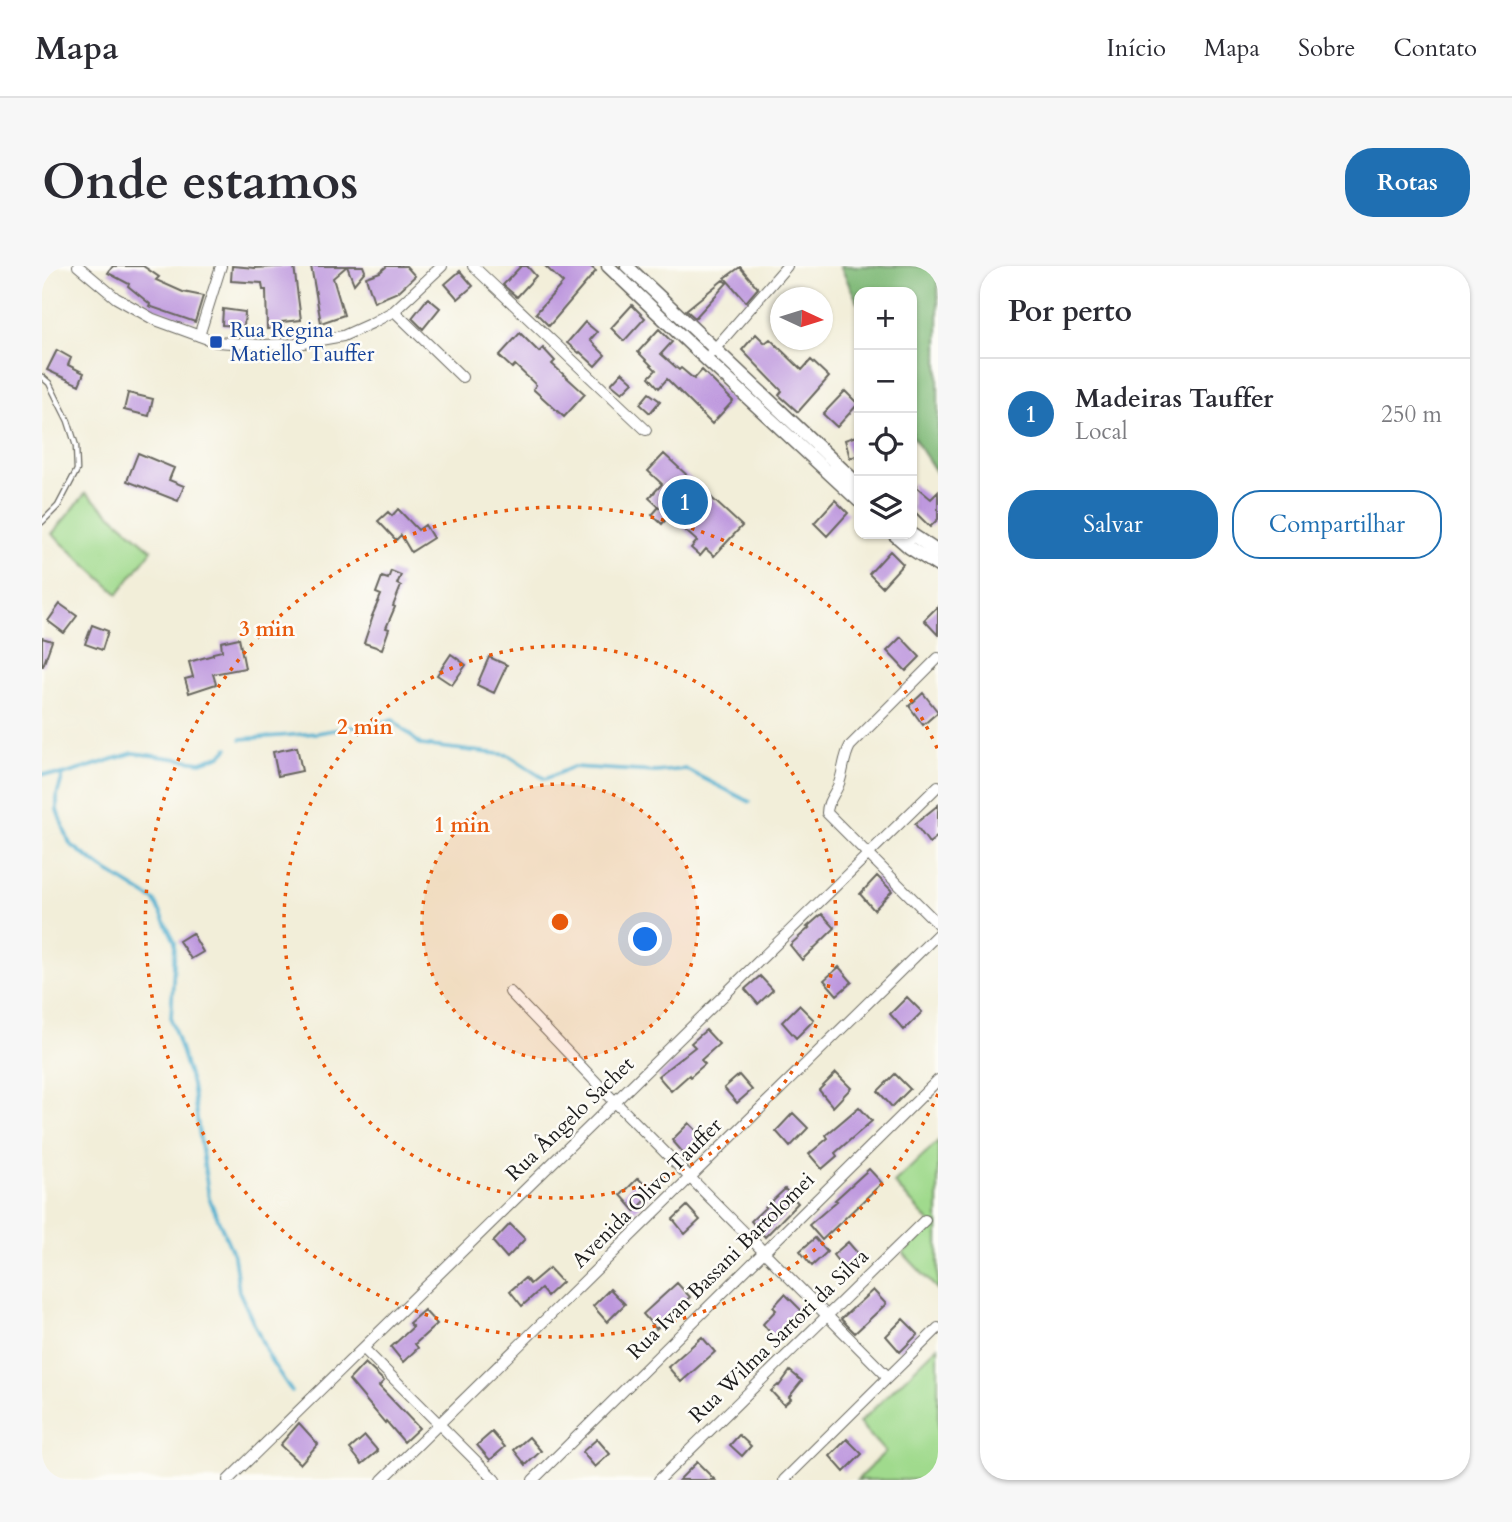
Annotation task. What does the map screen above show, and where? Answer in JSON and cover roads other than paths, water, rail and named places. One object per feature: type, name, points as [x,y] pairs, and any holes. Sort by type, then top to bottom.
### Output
[{"type":"street","points":[[78,266],[116,298],[153,319],[216,342],[262,345],[298,344],[343,336],[394,311],[442,266]]},
{"type":"street","points":[[200,336],[221,266]]},
{"type":"street","points":[[473,266],[646,430]]},
{"type":"street","points":[[608,266],[684,329]]},
{"type":"street","points":[[627,266],[684,329],[854,489]]},
{"type":"street","points":[[710,354],[783,267]]},
{"type":"street","points":[[394,311],[462,377]]},
{"type":"street","points":[[917,538],[938,552]]},
{"type":"street","points":[[900,539],[938,566]]},
{"type":"street","points":[[938,658],[850,746],[845,755],[840,782],[827,806],[827,813],[938,924]]},
{"type":"street","name":"Rua Ângelo Sachet","points":[[228,1480],[938,786]]},
{"type":"street","name":"Avenida Olivo Tauffer","points":[[382,1480],[938,934]]},
{"type":"street","points":[[510,992],[615,1102],[888,1377]]},
{"type":"street","name":"Rua Ivan Bassani Bartolomei","points":[[533,1480],[938,1080]]},
{"type":"street","name":"Rua Wilma Sartori da Silva","points":[[659,1480],[925,1220]]},
{"type":"street","points":[[783,1480],[938,1328]]},
{"type":"street","points":[[363,1348],[495,1480]]},
{"type":"lane","points":[[42,377],[49,383],[68,421],[76,446],[77,470],[58,506],[42,522]]},
{"type":"waterway","points":[[241,739],[317,733],[393,720],[421,745],[508,755],[545,779],[573,767],[656,772],[685,769],[750,802]]},
{"type":"waterway","points":[[42,774],[63,775],[133,753],[201,762],[221,755],[228,748]]},
{"type":"waterway","points":[[63,775],[57,795],[57,810],[70,844],[102,868],[155,901],[175,942],[171,1019],[192,1085],[209,1198],[234,1256],[239,1291],[270,1359],[292,1392]]},
{"type":"place","name":"Rua Regina Matiello Tauffer","points":[[216,342]]},
{"type":"place","name":"Madeiras Tauffer","points":[[685,502]]}]
